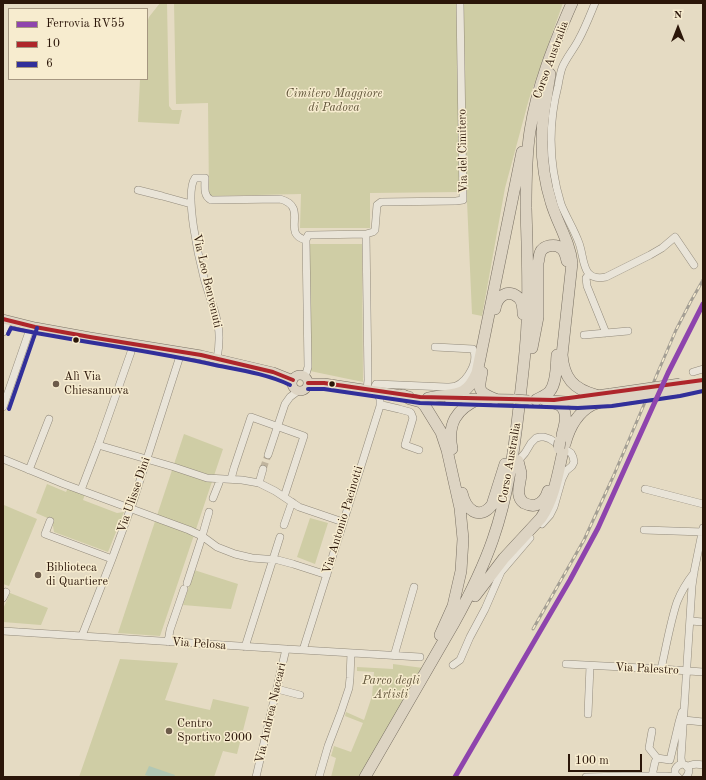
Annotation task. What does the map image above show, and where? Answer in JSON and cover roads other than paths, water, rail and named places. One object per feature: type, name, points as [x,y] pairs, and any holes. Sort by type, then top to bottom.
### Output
[{"type":"highway","name":"Corso Australia","points":[[372,777],[428,682],[475,596],[499,539],[512,495],[523,430],[534,305],[532,173],[536,134],[545,92],[549,58],[572,3]]},
{"type":"highway","name":"Corso Australia","points":[[365,777],[465,604],[493,538],[506,493],[523,376],[527,324],[526,191],[530,132],[536,101],[578,3]]},
{"type":"highway","points":[[547,74],[542,153],[544,173],[551,202],[568,247],[572,263],[562,354],[563,364],[567,376],[572,383],[581,390],[596,395]]},
{"type":"highway","points":[[428,398],[453,395],[462,392],[472,384],[477,373],[527,128],[537,89],[547,74]]},
{"type":"highway","points":[[475,596],[504,558],[541,518],[554,490],[566,421],[561,406],[541,400],[554,385],[556,374],[567,262],[563,250],[559,247],[548,246],[541,250],[539,254],[538,317],[531,349]]},
{"type":"highway","points":[[495,399],[482,393],[479,384],[496,303],[499,297],[505,294],[514,295],[519,299],[523,306],[523,376]]},
{"type":"highway","points":[[403,395],[410,399],[422,402],[443,437],[460,508],[463,538],[461,571],[455,600],[421,682]]},
{"type":"highway","points":[[518,461],[521,474],[518,488],[519,496],[522,501],[529,505],[536,505],[542,502],[546,497],[562,446],[580,414],[593,405],[610,397]]},
{"type":"highway","points":[[479,399],[467,405],[458,413],[452,426],[450,438],[464,499],[469,508],[473,511],[479,513],[483,512],[488,510],[492,505],[516,429]]},
{"type":"main road","points":[[6,320],[31,326],[180,351],[273,372],[282,375],[301,391],[305,389],[306,380]]},
{"type":"main road","points":[[295,386],[296,376],[298,375],[303,376],[306,380],[428,398],[515,399],[578,402],[679,387],[703,385]]},
{"type":"main road","points":[[679,387],[703,380]]},
{"type":"main road","points":[[541,400],[596,395],[610,397]]},
{"type":"street","name":"Via del Cimitero","points":[[366,234],[375,230],[377,205],[381,202],[464,200],[460,3]]},
{"type":"street","points":[[595,3],[579,40],[562,68],[554,100],[551,140],[552,160],[561,204],[579,244],[585,269],[589,274],[600,278],[606,277],[650,255],[662,248],[675,237],[694,265]]},
{"type":"street","name":"Via Leo Benvenuti","points":[[217,359],[219,344],[218,325],[199,256],[191,204],[193,181],[195,178],[205,178],[205,195],[211,200],[280,199],[287,201],[292,204],[294,208],[295,232],[298,237],[306,240]]},
{"type":"street","points":[[138,190],[191,204]]},
{"type":"street","points":[[306,380],[308,367],[306,240],[308,235],[366,234],[368,380],[372,390],[380,399],[380,406],[382,405],[410,412],[413,418],[405,445],[419,450]]},
{"type":"street","points":[[589,274],[586,278],[587,286],[606,333]]},
{"type":"street","points":[[3,332],[6,320]]},
{"type":"street","points":[[3,407],[31,326]]},
{"type":"street","points":[[584,335],[628,331]]},
{"type":"street","points":[[81,490],[99,444],[133,344]]},
{"type":"street","points":[[372,390],[376,384],[446,387],[456,386],[463,381],[472,370],[475,350],[435,347]]},
{"type":"street","name":"Via Ulisse Dini","points":[[83,636],[131,508],[179,359],[180,351]]},
{"type":"street","points":[[693,372],[703,369]]},
{"type":"street","points":[[268,455],[285,404],[295,386]]},
{"type":"street","name":"Via Antonio Pacinotti","points":[[303,650],[380,406]]},
{"type":"street","points":[[231,479],[251,417],[304,436],[285,494],[283,496]]},
{"type":"street","points":[[29,470],[49,419]]},
{"type":"street","name":"Corso Australia","points":[[453,665],[460,660],[501,572],[550,515],[554,507],[562,479],[566,471],[574,462],[571,453],[550,439],[544,437],[536,438],[518,461]]},
{"type":"street","points":[[99,444],[207,478],[242,480],[259,483],[305,509],[343,522]]},
{"type":"street","points":[[3,459],[189,530],[235,554],[252,558],[273,559],[327,575]]},
{"type":"street","points":[[259,483],[263,469]]},
{"type":"street","points":[[213,498],[220,479]]},
{"type":"street","points":[[645,489],[703,504]]},
{"type":"street","points":[[284,525],[292,502]]},
{"type":"street","points":[[168,642],[168,636],[209,512]]},
{"type":"street","points":[[50,521],[45,534],[112,559]]},
{"type":"street","points":[[644,530],[703,531],[694,572],[687,671],[684,720],[684,765],[688,768],[689,773],[686,777]]},
{"type":"street","points":[[245,647],[280,538]]},
{"type":"street","points":[[660,669],[678,601],[694,572]]},
{"type":"street","points":[[394,656],[414,587]]},
{"type":"street","points":[[691,620],[703,622]]},
{"type":"street","name":"Via Pelosa","points":[[3,631],[420,657]]},
{"type":"street","name":"Via Andrea Naccari","points":[[256,777],[286,649]]},
{"type":"street","points":[[319,777],[328,746],[349,688],[351,652]]},
{"type":"street","name":"Via Palestro","points":[[566,664],[703,672]]},
{"type":"street","points":[[588,714],[590,666]]},
{"type":"street","points":[[277,689],[300,695]]},
{"type":"street","points":[[652,731],[649,748],[657,758],[670,760],[679,722],[685,708]]},
{"type":"street","points":[[684,720],[703,722]]},
{"type":"street","points":[[652,776],[654,762],[657,758]]},
{"type":"street","points":[[586,777],[676,775],[678,765],[703,765]]},
{"type":"tunnel","points":[[263,469],[268,455]]},
{"type":"railway","points":[[533,629],[584,540],[613,477],[676,330],[703,280]]},
{"type":"rail line","name":"RV55","points":[[455,777],[570,580],[598,528],[668,373],[703,304]]},
{"type":"place","name":"Alì Via Chiesanuova","points":[[56,384]]},
{"type":"place","name":"Biblioteca di Quartiere","points":[[38,575]]},
{"type":"place","name":"Centro Sportivo 2000","points":[[169,731]]},
{"type":"park label","name":"Cimitero Maggiore di Padova","points":[[334,101]]},
{"type":"park label","name":"Parco degli Artisti","points":[[391,688]]}]
